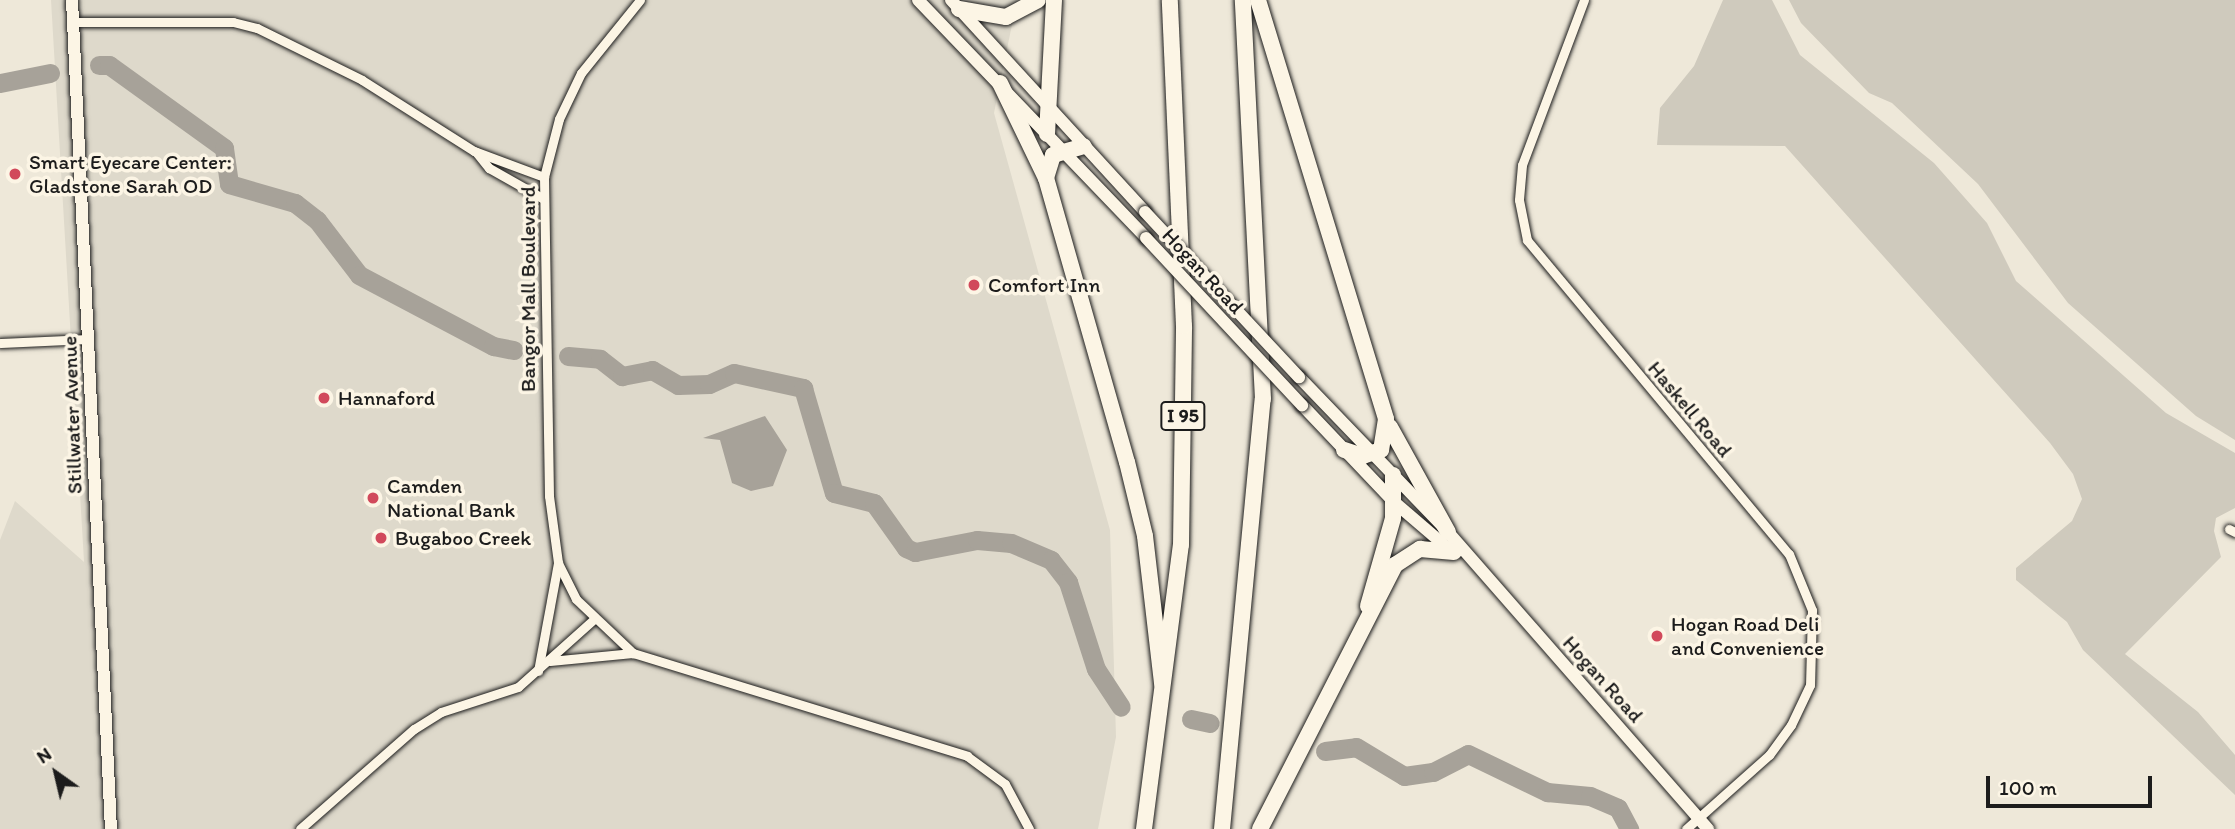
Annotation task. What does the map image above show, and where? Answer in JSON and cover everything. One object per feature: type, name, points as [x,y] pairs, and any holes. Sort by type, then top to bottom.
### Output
[{"type":"highway","points":[[955,4],[1006,17],[1038,0]]},
{"type":"highway","points":[[1047,134],[1046,102],[1054,0]]},
{"type":"highway","name":"I 95","points":[[1144,829],[1181,545],[1184,326],[1170,0]]},
{"type":"highway","points":[[1222,829],[1263,399],[1243,0]]},
{"type":"highway","points":[[1258,0],[1386,419],[1448,532]]},
{"type":"highway","points":[[1000,83],[1046,178],[1145,536],[1163,690]]},
{"type":"highway","points":[[1046,178],[1048,163],[1062,149],[1084,146]]},
{"type":"highway","points":[[1344,450],[1374,454],[1385,445],[1386,419]]},
{"type":"highway","points":[[1368,609],[1393,501],[1393,475]]},
{"type":"highway","points":[[1260,829],[1368,609],[1408,553],[1460,556]]},
{"type":"main road","name":"Stillwater Avenue","points":[[72,0],[76,185],[89,339],[111,829]]},
{"type":"main road","name":"Hogan Road","points":[[919,0],[1393,501],[1460,556],[1708,829]]},
{"type":"main road","name":"Hogan Road","points":[[955,4],[1299,377],[1448,532],[1460,556]]},
{"type":"street","name":"Bangor Mall Boulevard","points":[[558,563],[549,506],[542,198],[544,177],[559,120],[581,74],[640,0]]},
{"type":"street","name":"Haskell Road","points":[[1584,0],[1522,165],[1519,201],[1527,240],[1789,554],[1812,610],[1810,685],[1791,726],[1769,755],[1686,829]]},
{"type":"street","points":[[73,22],[233,22],[257,28],[362,80],[474,150],[544,177]]},
{"type":"street","points":[[474,150],[489,167],[542,198]]},
{"type":"street","points":[[0,343],[89,339]]},
{"type":"street","points":[[558,563],[594,619],[633,653]]},
{"type":"street","points":[[538,671],[558,563]]},
{"type":"street","points":[[300,829],[434,716],[489,700],[538,671],[594,619]]},
{"type":"street","points":[[549,661],[633,653],[967,756],[1005,784],[1029,829]]},
{"type":"shaded area","points":[[51,0],[1017,0],[994,113],[1110,530],[1116,737],[1098,829],[0,829],[0,540],[15,501],[84,562]]},
{"type":"shaded area","points":[[1723,0],[1772,0],[1800,55],[1934,163],[1987,223],[2016,281],[2166,413],[2235,453],[2235,508],[2216,518],[2214,531],[2221,557],[2125,654],[2198,712],[2235,755],[2235,795],[2083,650],[2067,622],[2016,580],[2016,568],[2072,521],[2082,499],[2073,474],[2050,443],[1785,146],[1657,145],[1660,108],[1694,66]]},
{"type":"shaded area","points":[[1789,0],[2235,0],[2235,440],[2196,416],[2068,303],[1978,184],[1892,103],[1869,93],[1801,23]]},
{"type":"shaded area","points":[[765,416],[787,450],[773,486],[751,491],[732,483],[720,440],[703,438]]},
{"type":"waterway","points":[[99,65],[109,65],[224,148],[229,184],[295,203],[317,220],[359,275],[493,346],[514,350]]},
{"type":"waterway","points":[[0,83],[50,73]]},
{"type":"waterway","points":[[568,356],[600,359],[622,376],[652,370],[678,385],[709,384],[734,373],[803,388],[834,493],[874,503],[906,548],[915,552],[977,540],[1011,543],[1051,560],[1068,582],[1096,669],[1121,707]]},
{"type":"waterway","points":[[1191,719],[1210,723]]},
{"type":"waterway","points":[[1325,751],[1356,747],[1404,776],[1433,772],[1468,754],[1547,792],[1590,796],[1618,808],[1629,829]]},
{"type":"place","name":"Smart Eyecare Center: Gladstone Sarah OD","points":[[15,174]]},
{"type":"place","name":"Comfort Inn","points":[[974,285]]},
{"type":"place","name":"Hannaford","points":[[324,398]]},
{"type":"place","name":"Camden National Bank","points":[[373,498]]},
{"type":"place","name":"Bugaboo Creek","points":[[381,538]]},
{"type":"place","name":"Hogan Road Deli and Convenience","points":[[1657,636]]}]
